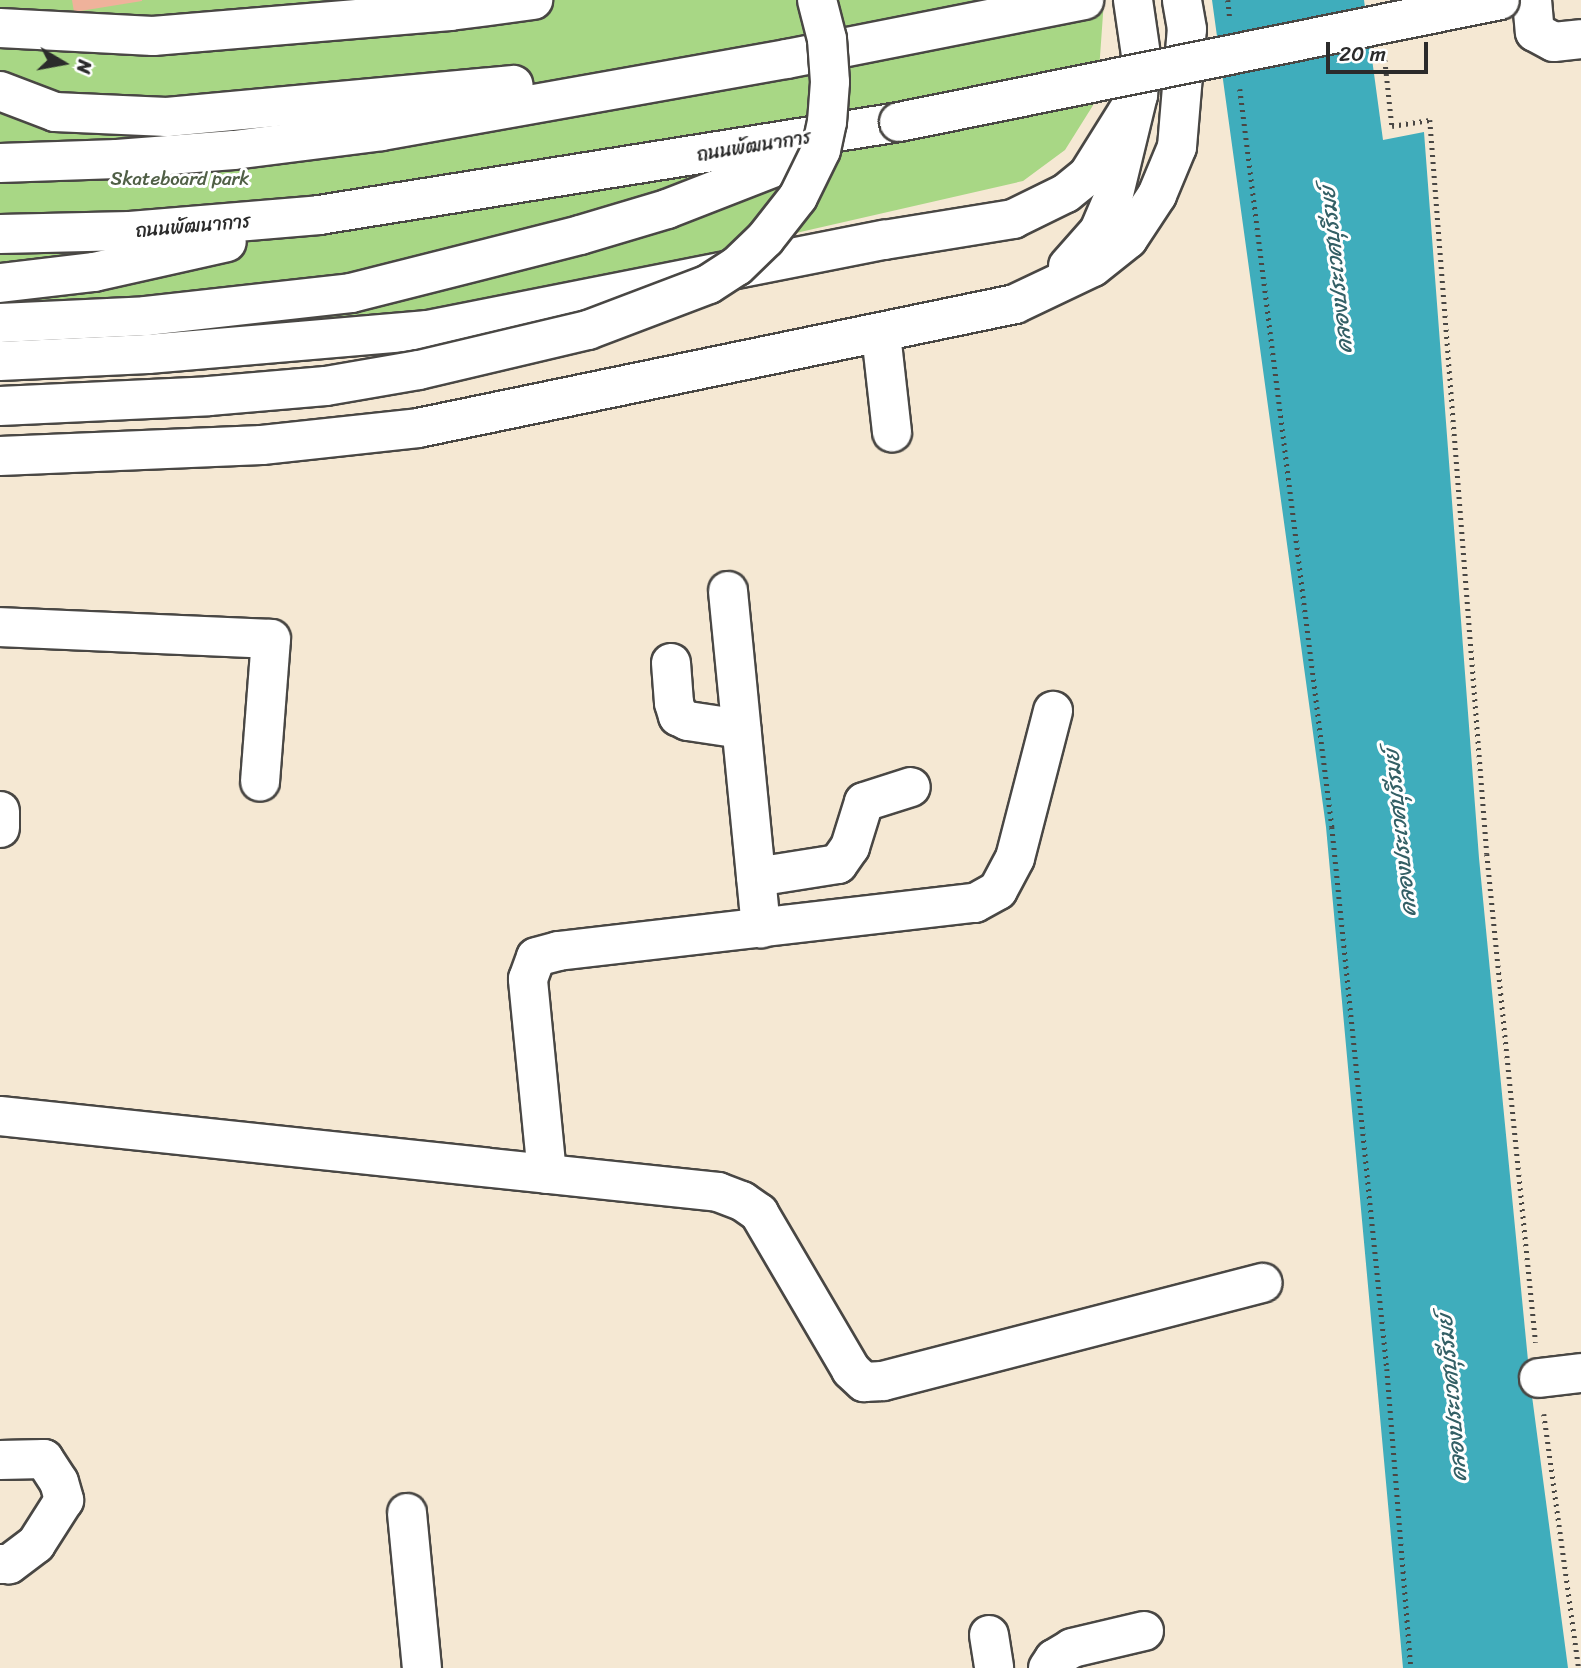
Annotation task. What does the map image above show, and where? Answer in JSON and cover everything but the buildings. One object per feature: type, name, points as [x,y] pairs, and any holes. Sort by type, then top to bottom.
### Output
[{"type":"main road","points":[[0,28],[152,36],[450,11],[533,0]]},
{"type":"main road","points":[[0,406],[209,396],[326,386],[419,370],[588,330],[709,284],[737,266],[765,239],[797,197],[821,150],[827,122],[830,82],[827,39],[817,0]]},
{"type":"main road","points":[[0,163],[117,159],[234,150],[382,131],[787,59],[1084,0]]},
{"type":"main road","points":[[1015,304],[1072,263],[1099,231],[1113,198],[1138,95],[1141,55],[1133,0]]},
{"type":"main road","points":[[0,456],[262,445],[418,428],[881,334],[1015,304],[1093,267],[1128,239],[1157,195],[1177,147],[1187,29],[1182,0]]},
{"type":"main road","name":"ถนนพัฒนาการ","points":[[0,234],[130,231],[319,215],[378,207],[884,125],[1500,0]]},
{"type":"main road","points":[[1532,0],[1535,32],[1554,42],[1581,39]]},
{"type":"main road","points":[[0,109],[167,117],[787,59]]},
{"type":"main road","points":[[0,91],[55,112]]},
{"type":"main road","points":[[0,361],[148,354],[428,330],[884,240],[1013,219],[1066,192],[1088,174],[1138,95]]},
{"type":"main road","points":[[6,326],[146,316],[351,293],[580,235],[667,209],[884,125]]},
{"type":"main road","points":[[0,284],[94,272],[200,249],[319,215]]},
{"type":"main road","points":[[881,334],[892,432]]},
{"type":"main road","points":[[728,591],[761,928]]},
{"type":"main road","points":[[0,627],[271,639],[260,782]]},
{"type":"main road","points":[[671,663],[674,703],[678,716],[688,721],[741,729]]},
{"type":"main road","points":[[547,1174],[528,979],[536,957],[558,951],[975,903],[998,890],[1015,858],[1053,710]]},
{"type":"main road","points":[[756,877],[838,864],[850,847],[864,802],[911,787]]},
{"type":"main road","points":[[0,828],[1,811]]},
{"type":"main road","points":[[0,1116],[718,1192],[742,1201],[759,1213],[851,1370],[864,1382],[883,1381],[1264,1283]]},
{"type":"main road","points":[[1539,1378],[1581,1373]]},
{"type":"main road","points":[[0,1460],[44,1459],[59,1482],[64,1500],[36,1544],[9,1564],[0,1564]]},
{"type":"main road","points":[[407,1513],[422,1668]]},
{"type":"main road","points":[[1048,1668],[1054,1660],[1072,1648],[1144,1631]]},
{"type":"path","points":[[1228,0],[1231,26]]},
{"type":"path","points":[[1239,79],[1332,827],[1387,1369],[1411,1668]]},
{"type":"path","points":[[1392,126],[1430,120],[1487,853],[1539,1378],[1579,1668]]},
{"type":"green space","name":"Skateboard park","points":[[0,0],[1104,0],[1097,99],[1065,150],[1023,181],[696,256],[428,330],[0,382]]},
{"type":"water","name":"คลองประเวศบุรีรมย์","points":[[1212,0],[1364,0],[1383,140],[1424,132],[1479,858],[1530,1381],[1568,1668],[1403,1668],[1326,827]]}]
